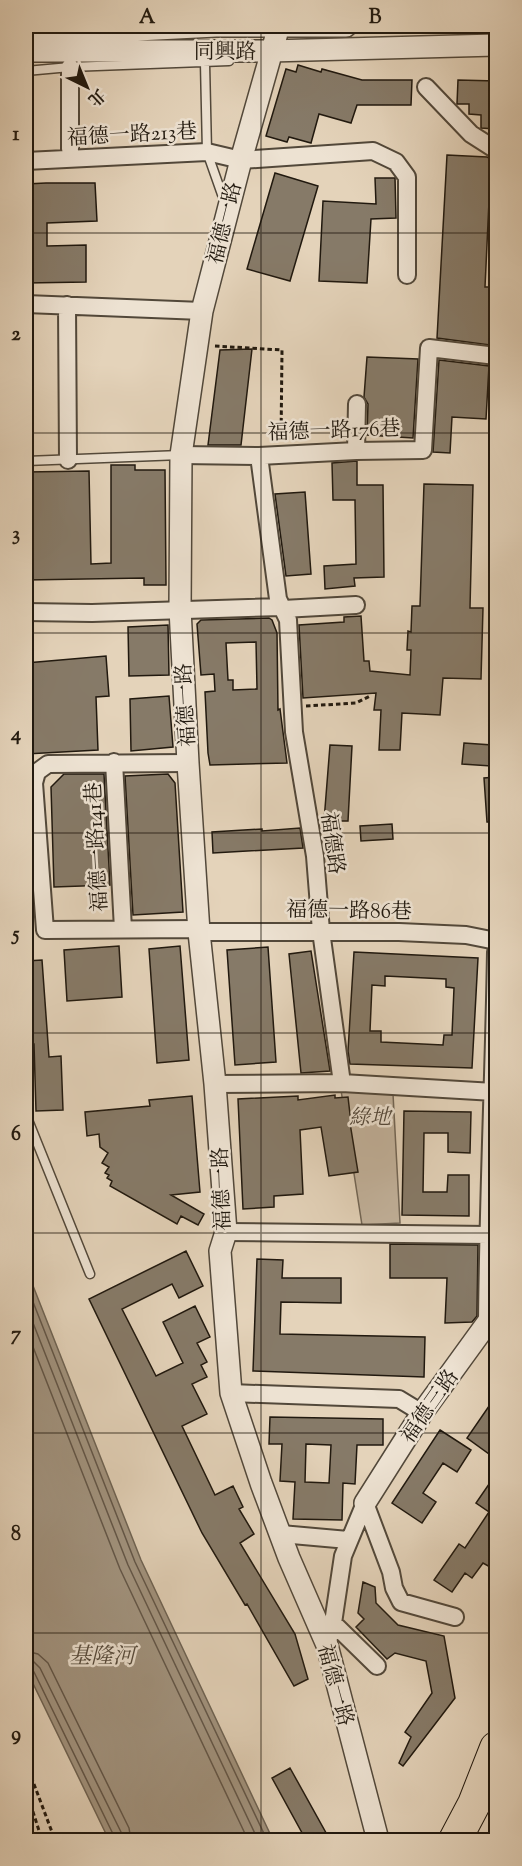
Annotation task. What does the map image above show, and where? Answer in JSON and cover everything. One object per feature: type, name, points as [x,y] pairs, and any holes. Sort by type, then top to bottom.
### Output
[{"type":"highway","points":[[455,1840],[474,1804],[496,1748]]},
{"type":"street","name":"同興路","points":[[26,32],[78,33],[216,26],[346,26]]},
{"type":"street","name":"福德一路","points":[[278,26],[202,311],[181,455],[180,609],[188,763],[199,930],[215,1084],[226,1232],[220,1251],[231,1393],[289,1558],[327,1646],[378,1840]]},
{"type":"street","name":"同興路","points":[[26,51],[270,51],[496,45]]},
{"type":"street","points":[[70,67],[70,149]]},
{"type":"street","points":[[426,87],[471,134],[496,150]]},
{"type":"street","name":"福德一路213巷","points":[[26,162],[207,152],[241,160],[373,151],[396,162],[407,177],[407,275]]},
{"type":"street","points":[[26,304],[202,311]]},
{"type":"street","points":[[67,305],[68,460]]},
{"type":"street","name":"福德一路176巷","points":[[181,455],[259,456],[356,450],[423,450],[429,348],[496,356]]},
{"type":"street","points":[[356,450],[357,404]]},
{"type":"street","name":"福德路","points":[[259,456],[278,599],[288,620],[294,732],[315,856],[321,931],[342,1083]]},
{"type":"street","points":[[26,612],[92,613],[356,605]]},
{"type":"street","name":"福德一路141巷","points":[[114,762],[123,929]]},
{"type":"street","name":"福德一路141巷","points":[[188,763],[48,764],[31,772],[34,783],[45,930],[199,930]]},
{"type":"street","name":"福德一路86巷","points":[[199,930],[466,935],[496,941]]},
{"type":"street","points":[[492,1318],[488,1235],[494,1092],[496,952]]},
{"type":"street","points":[[215,1084],[342,1083],[494,1092]]},
{"type":"street","points":[[226,1232],[488,1235]]},
{"type":"street","name":"福德三路","points":[[365,1503],[422,1413],[492,1318]]},
{"type":"street","points":[[231,1393],[399,1398],[422,1413]]},
{"type":"street","points":[[327,1646],[348,1540],[365,1503]]},
{"type":"street","points":[[365,1503],[401,1602],[455,1617]]},
{"type":"street","points":[[280,1534],[348,1540]]},
{"type":"street","points":[[333,1623],[377,1666]]},
{"type":"lane","points":[[26,71],[70,67],[205,63],[238,60],[270,51]]},
{"type":"lane","points":[[205,63],[207,152],[228,211]]},
{"type":"lane","points":[[26,461],[181,455]]},
{"type":"lane","points":[[26,1115],[90,1274]]},
{"type":"path","points":[[197,345],[282,350],[280,454]]},
{"type":"path","points":[[292,706],[356,704],[370,696]]},
{"type":"path","points":[[26,1763],[55,1840]]},
{"type":"path","points":[[26,1790],[42,1840]]},
{"type":"green space","name":"綠地","points":[[341,1090],[393,1094],[400,1223],[362,1225]]},
{"type":"water","name":"基隆河","points":[[26,1268],[141,1560],[273,1840],[109,1840],[26,1669]]},
{"type":"building","points":[[298,65],[362,80],[412,80],[411,105],[357,105],[351,123],[319,114],[311,143],[289,137],[287,142],[266,136],[286,69],[296,72]]},
{"type":"building","points":[[458,80],[496,81],[496,129],[481,128],[481,115],[469,114],[469,104],[457,104]]},
{"type":"building","points":[[447,155],[491,159],[485,287],[493,287],[490,345],[437,338]]},
{"type":"building","points":[[275,173],[318,186],[290,281],[247,269]]},
{"type":"building","points":[[375,178],[395,178],[396,218],[371,219],[367,283],[319,281],[323,201],[376,204]]},
{"type":"building","points":[[95,183],[97,221],[47,223],[47,246],[86,245],[86,282],[26,283],[26,184]]},
{"type":"building","points":[[252,349],[241,445],[208,445],[220,350]]},
{"type":"building","points":[[367,357],[418,359],[413,438],[367,435],[368,404],[364,397]]},
{"type":"building","points":[[439,360],[489,366],[486,419],[452,417],[450,453],[433,452]]},
{"type":"building","points":[[357,461],[357,485],[383,485],[384,577],[354,578],[355,586],[325,589],[324,566],[356,564],[355,500],[333,500],[332,463]]},
{"type":"building","points":[[111,465],[135,465],[135,470],[165,470],[166,585],[144,585],[144,578],[26,580],[26,472],[89,471],[91,564],[111,563]]},
{"type":"building","points":[[424,484],[473,485],[470,608],[483,608],[481,679],[443,678],[440,715],[402,713],[400,750],[379,750],[381,710],[374,710],[376,693],[303,698],[299,625],[344,622],[344,617],[361,616],[364,661],[369,661],[370,671],[410,675],[411,650],[407,650],[408,631],[411,632],[412,606],[420,606]]},
{"type":"building","points":[[305,492],[311,574],[286,576],[275,494]]},
{"type":"building","points":[[269,618],[272,620],[277,633],[278,710],[280,709],[287,763],[210,765],[205,692],[215,691],[214,674],[201,675],[197,624],[201,620]],"holes":[[[256,642],[257,689],[233,690],[233,680],[228,680],[226,643]]]},
{"type":"building","points":[[168,625],[169,675],[129,676],[128,627]]},
{"type":"building","points":[[106,656],[109,696],[96,697],[98,750],[26,754],[26,663]]},
{"type":"building","points":[[169,696],[173,747],[131,751],[130,699]]},
{"type":"building","points":[[464,743],[492,745],[491,766],[462,764]]},
{"type":"building","points":[[330,745],[352,746],[348,821],[324,821]]},
{"type":"building","points":[[64,774],[104,774],[110,885],[54,887],[51,787]]},
{"type":"building","points":[[168,774],[175,783],[183,912],[133,915],[125,776]]},
{"type":"building","points":[[496,777],[496,822],[487,822],[484,778]]},
{"type":"building","points":[[392,824],[393,839],[361,841],[360,826]]},
{"type":"building","points":[[300,828],[303,848],[213,853],[212,832]]},
{"type":"building","points":[[119,946],[122,997],[67,1001],[64,950]]},
{"type":"building","points":[[180,946],[189,1060],[157,1063],[149,949]]},
{"type":"building","points":[[268,947],[276,1062],[235,1065],[227,950]]},
{"type":"building","points":[[311,951],[330,1071],[301,1073],[289,954]]},
{"type":"building","points":[[354,952],[478,958],[472,1068],[350,1064],[348,1051]],"holes":[[[385,976],[446,979],[446,987],[454,988],[452,1035],[444,1035],[443,1045],[381,1042],[381,1031],[370,1031],[372,985],[385,986]]]},
{"type":"building","points":[[42,960],[49,1057],[61,1056],[63,1110],[36,1111],[34,1044],[26,1045],[26,961]]},
{"type":"building","points":[[335,1095],[335,1098],[348,1097],[358,1172],[329,1176],[321,1127],[300,1130],[303,1194],[274,1196],[274,1207],[243,1209],[238,1099],[298,1096],[298,1100]]},
{"type":"building","points":[[192,1096],[200,1192],[171,1195],[204,1214],[198,1225],[181,1216],[177,1224],[110,1186],[112,1181],[105,1173],[109,1167],[102,1163],[108,1153],[100,1147],[99,1134],[87,1136],[85,1112],[150,1106],[149,1100]]},
{"type":"building","points":[[404,1111],[471,1112],[470,1153],[448,1152],[448,1133],[424,1133],[423,1192],[447,1192],[448,1175],[469,1175],[469,1216],[402,1215]]},
{"type":"building","points":[[390,1244],[478,1245],[477,1316],[472,1322],[445,1323],[447,1278],[390,1278]]},
{"type":"building","points":[[186,1251],[203,1286],[179,1298],[172,1284],[122,1309],[156,1376],[183,1363],[163,1322],[195,1306],[210,1337],[197,1343],[207,1362],[201,1365],[207,1377],[192,1384],[207,1414],[182,1426],[215,1495],[233,1486],[243,1507],[239,1509],[254,1534],[240,1543],[295,1634],[308,1679],[294,1686],[247,1604],[245,1605],[202,1533],[89,1299]]},
{"type":"building","points":[[257,1259],[283,1260],[282,1278],[341,1278],[341,1303],[281,1302],[280,1334],[425,1337],[424,1377],[253,1371]]},
{"type":"building","points":[[496,1396],[496,1459],[467,1438]]},
{"type":"building","points":[[270,1417],[383,1419],[383,1445],[357,1445],[355,1484],[343,1483],[342,1520],[293,1519],[295,1482],[280,1481],[282,1444],[269,1444]],"holes":[[[306,1444],[331,1445],[329,1483],[305,1482]]]},
{"type":"building","points":[[440,1430],[471,1450],[457,1472],[443,1463],[423,1493],[436,1502],[422,1523],[392,1503]]},
{"type":"building","points":[[496,1474],[496,1557],[490,1567],[483,1563],[472,1578],[465,1573],[452,1592],[434,1580],[459,1544],[465,1548],[489,1512],[476,1503]]},
{"type":"building","points":[[363,1582],[375,1587],[376,1603],[398,1625],[444,1636],[455,1698],[403,1766],[399,1763],[411,1737],[405,1732],[432,1693],[426,1661],[395,1653],[387,1659],[356,1627],[364,1619],[358,1613]]},
{"type":"building","points":[[290,1768],[330,1840],[306,1840],[272,1778]]}]
